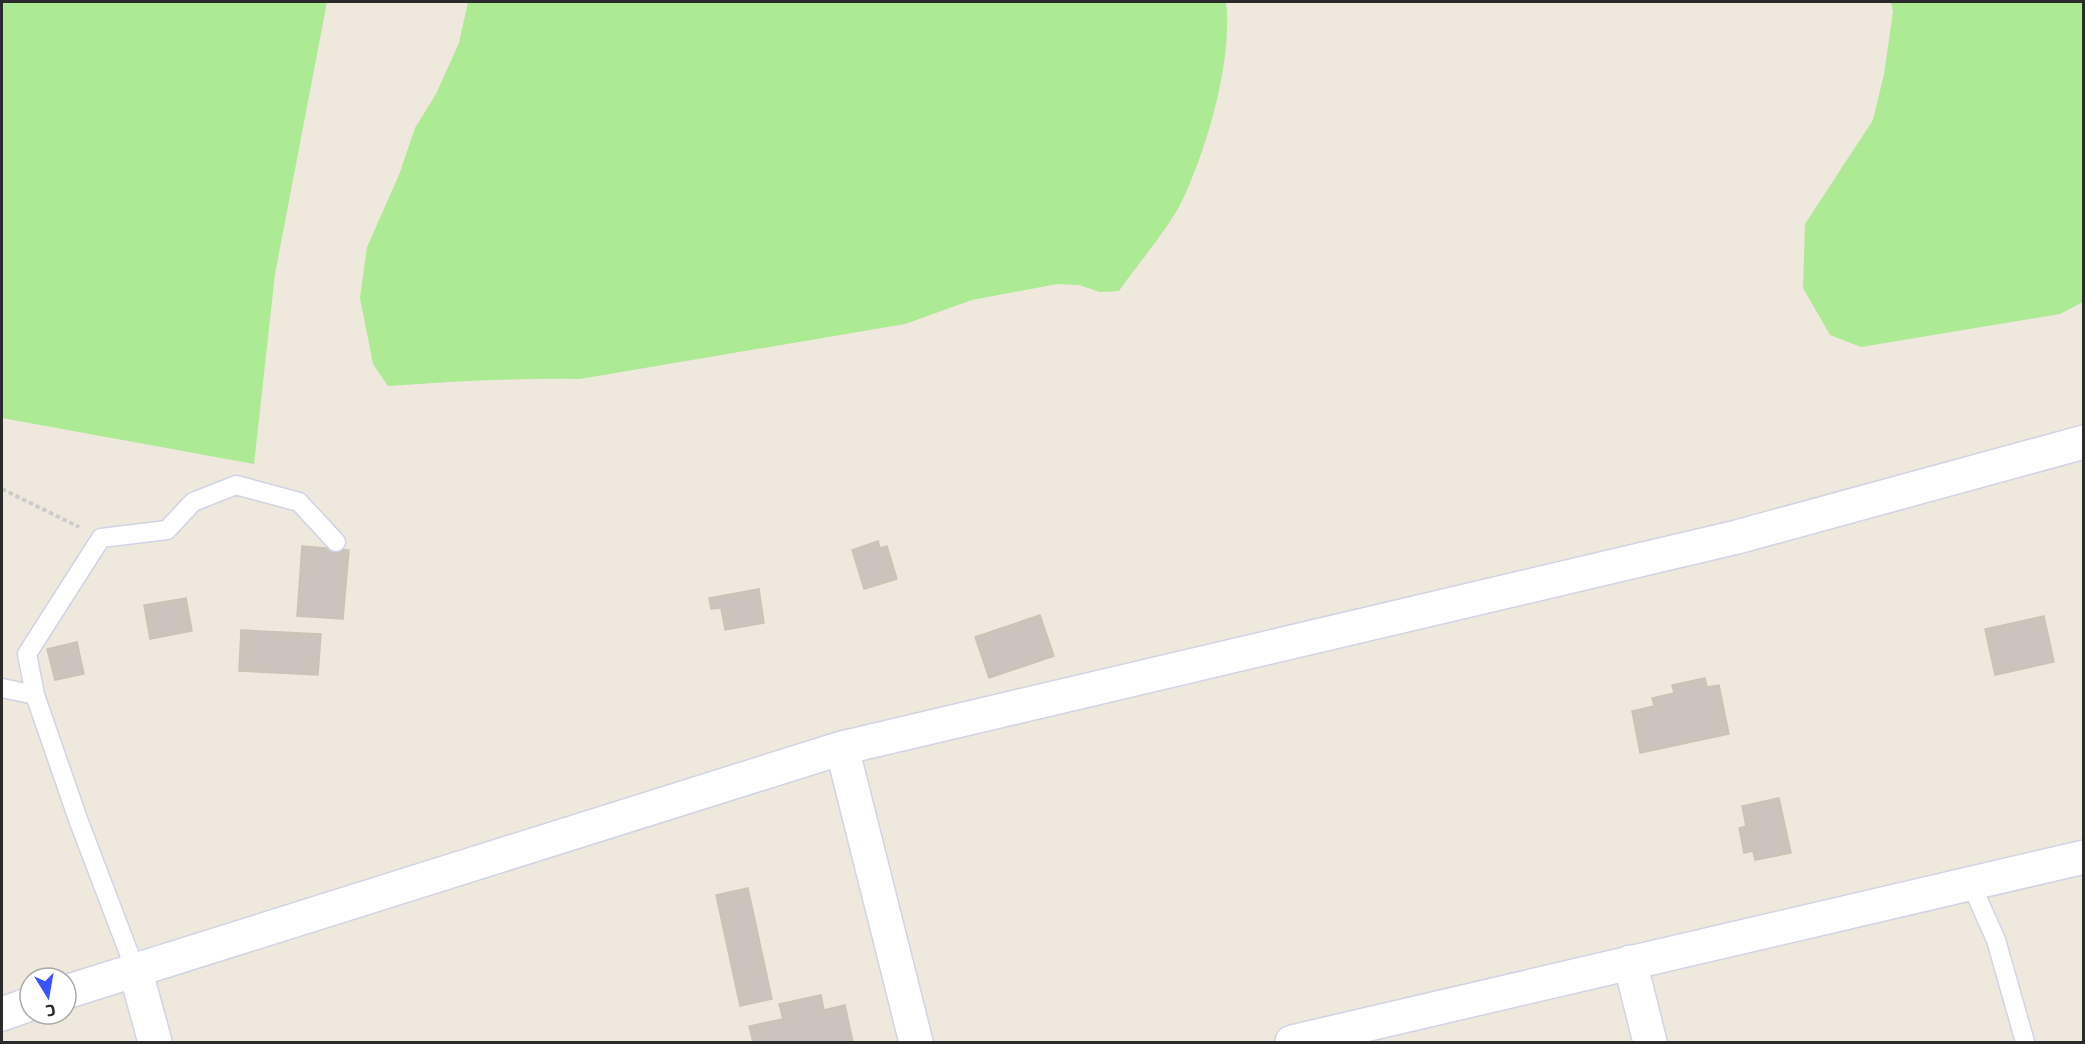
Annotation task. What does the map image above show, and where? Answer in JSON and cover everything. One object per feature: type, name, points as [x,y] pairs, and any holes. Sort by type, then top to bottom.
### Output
[{"type":"street","points":[[78,988],[842,748],[1737,537],[2084,442]]},
{"type":"street","points":[[842,748],[916,1042]]},
{"type":"street","points":[[1292,1042],[2084,857]]},
{"type":"street","points":[[1630,962],[1650,1042]]},
{"type":"street","points":[[135,969],[155,1042]]},
{"type":"street","points":[[2,1014],[18,1008]]},
{"type":"lane","points":[[135,969],[35,695],[27,654],[100,538],[167,530],[193,502],[236,485],[299,502],[336,542]]},
{"type":"lane","points":[[2,688],[35,695]]},
{"type":"lane","points":[[1971,884],[1996,940],[2025,1042]]},
{"type":"path","points":[[2,489],[100,538]]},
{"type":"green space","points":[[2,2],[327,2],[275,274],[254,464],[2,418]]},
{"type":"green space","points":[[468,2],[1226,2],[1226,50],[1209,130],[1182,201],[1169,223],[1119,291],[1100,292],[1079,285],[1057,284],[972,300],[905,324],[580,379],[484,380],[388,386],[373,364],[360,298],[367,247],[399,175],[415,128],[436,94],[459,43]]},
{"type":"green space","points":[[1891,2],[2083,2],[2083,302],[2060,314],[1861,347],[1830,335],[1803,288],[1805,224],[1873,120],[1884,74],[1893,12]]},
{"type":"building","points":[[878,541],[880,548],[887,546],[897,579],[864,589],[852,550]]},
{"type":"building","points":[[302,546],[349,550],[343,619],[297,616]]},
{"type":"building","points":[[759,589],[764,623],[725,630],[721,608],[711,609],[709,598]]},
{"type":"building","points":[[186,598],[192,631],[150,639],[144,605]]},
{"type":"building","points":[[1040,615],[1054,656],[989,678],[975,637]]},
{"type":"building","points":[[2044,616],[2054,662],[1995,675],[1985,629]]},
{"type":"building","points":[[241,630],[321,634],[318,675],[239,671]]},
{"type":"building","points":[[77,642],[84,674],[55,680],[47,649]]},
{"type":"building","points":[[1705,678],[1707,687],[1719,685],[1729,734],[1640,753],[1632,711],[1654,706],[1652,698],[1674,693],[1672,685]]},
{"type":"building","points":[[1779,798],[1791,853],[1755,860],[1753,851],[1744,853],[1739,828],[1746,826],[1742,806]]},
{"type":"building","points":[[748,888],[772,999],[740,1006],[716,895]]},
{"type":"building","points":[[821,995],[824,1010],[845,1005],[853,1042],[753,1042],[749,1026],[783,1019],[779,1004]]}]
